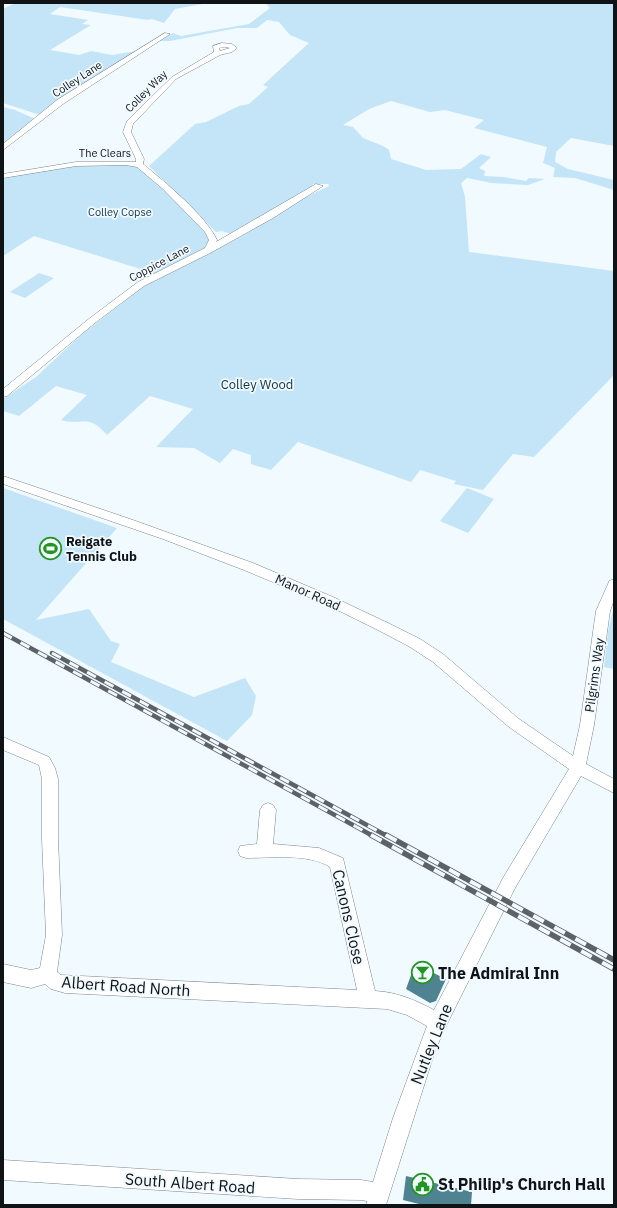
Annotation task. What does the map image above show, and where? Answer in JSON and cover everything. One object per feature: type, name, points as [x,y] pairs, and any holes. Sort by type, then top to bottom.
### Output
[{"type":"street","name":"Colley Lane","points":[[3,148],[60,102],[167,34]]},
{"type":"street","name":"Colley Way","points":[[139,165],[140,159],[127,132],[130,123],[174,78],[218,53]]},
{"type":"street","name":"The Clears","points":[[3,176],[76,164],[126,163],[139,165],[166,187],[209,231],[212,240],[209,250]]},
{"type":"street","name":"Coppice Lane","points":[[3,394],[93,320],[141,284],[209,250],[270,216],[319,186]]},
{"type":"street","name":"Manor Road","points":[[3,480],[245,565],[387,628],[432,653],[448,664],[501,712],[527,733],[578,767],[614,786]]},
{"type":"street","name":"Pilgrims Way","points":[[578,767],[603,612],[614,584]]},
{"type":"street","name":"Albert Road North","points":[[3,743],[44,761],[48,768],[50,778],[49,818],[54,935],[48,975],[57,983],[368,998],[399,1003],[438,1022]]},
{"type":"street","name":"Nutley Lane","points":[[377,1199],[426,1051],[438,1022],[509,883],[578,767]]},
{"type":"street","points":[[264,850],[268,810]]},
{"type":"street","name":"Canons Close","points":[[246,851],[264,850],[318,853],[332,859],[337,863],[368,998]]},
{"type":"street","points":[[3,974],[31,979],[48,975]]},
{"type":"street","name":"South Albert Road","points":[[3,1170],[298,1190],[360,1190],[377,1199]]},
{"type":"green space","points":[[15,3],[208,3],[175,9],[164,23],[152,19],[148,20],[60,7],[50,14],[88,20],[82,24],[91,25],[50,50],[79,55],[91,51],[112,55],[136,51],[40,115],[3,103],[3,9]]},
{"type":"green space","name":"Colley Wood","points":[[265,3],[614,3],[614,146],[571,138],[556,152],[555,162],[568,169],[614,180],[614,190],[575,178],[553,177],[555,168],[543,163],[547,147],[474,128],[484,120],[445,110],[430,112],[391,101],[369,109],[343,125],[353,127],[363,138],[389,150],[391,159],[426,170],[461,169],[481,154],[491,157],[479,168],[485,171],[484,176],[504,177],[526,181],[529,178],[545,179],[528,185],[492,183],[467,178],[461,183],[465,197],[469,252],[614,271],[614,375],[534,457],[513,454],[483,490],[454,484],[456,481],[420,470],[411,482],[298,442],[271,470],[251,464],[251,455],[233,449],[220,463],[194,448],[156,447],[193,409],[150,396],[107,435],[101,428],[90,422],[61,420],[87,395],[56,386],[19,416],[3,411],[3,399],[36,377],[82,334],[144,286],[242,236],[302,199],[329,186],[328,184],[313,184],[310,189],[231,234],[222,231],[216,232],[149,166],[195,124],[206,122],[239,106],[249,104],[268,87],[263,85],[309,43],[290,35],[279,22],[267,20],[257,28],[237,28],[170,41],[159,41],[173,33],[181,36],[249,24],[270,8]]},
{"type":"green space","points":[[3,107],[15,110],[35,119],[3,145]]},
{"type":"green space","name":"Colley Copse","points":[[76,164],[139,165],[209,231],[209,250],[160,275],[34,236],[3,256],[3,176]]},
{"type":"green space","points":[[39,273],[54,278],[25,298],[10,292]]},
{"type":"green space","points":[[3,488],[117,528],[36,620],[89,609],[111,641],[120,644],[111,662],[194,697],[245,678],[256,696],[252,715],[227,741],[3,619]]},
{"type":"green space","points":[[467,488],[494,499],[468,533],[440,521]]},
{"type":"green space","points":[[614,606],[614,669],[604,667],[608,632]]},
{"type":"building","name":"The Admiral Inn","points":[[415,964],[446,979],[436,1001],[430,1003],[406,989]]},
{"type":"building","name":"St Philip's Church Hall","points":[[406,1176],[472,1192],[471,1205],[423,1205],[403,1200]]},
{"type":"railway","points":[[3,633],[373,836]]},
{"type":"railway","points":[[52,653],[387,836]]},
{"type":"railway","points":[[371,835],[614,969]]},
{"type":"railway","points":[[386,835],[614,960]]},
{"type":"place","name":"Reigate Tennis Club","points":[[51,548]]},
{"type":"place","name":"The Admiral Inn","points":[[423,973]]},
{"type":"place","name":"St Philip's Church Hall","points":[[422,1184]]}]
